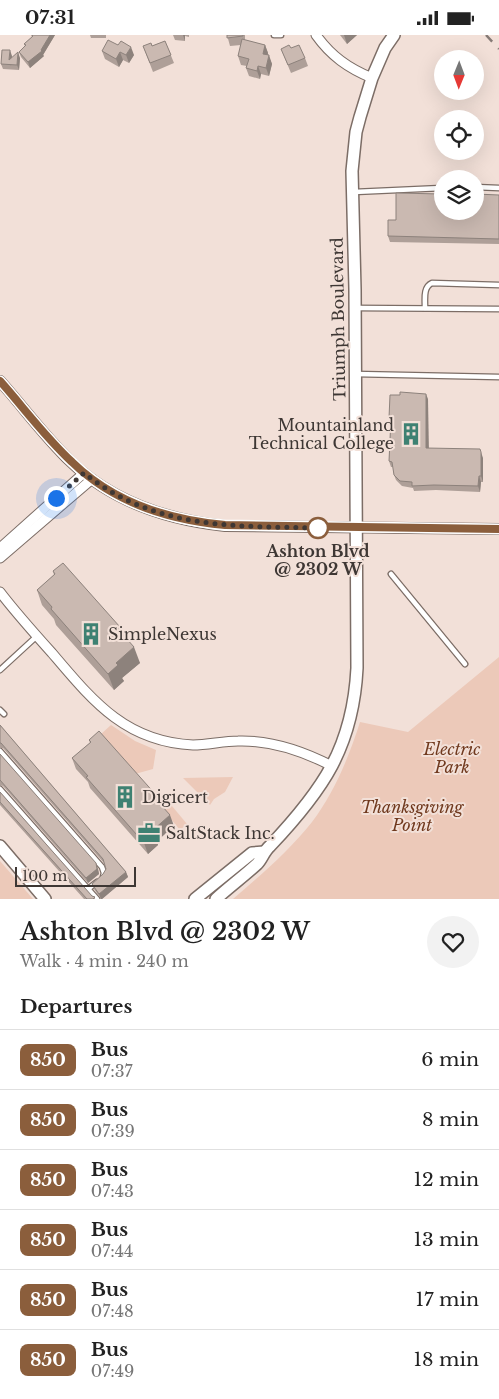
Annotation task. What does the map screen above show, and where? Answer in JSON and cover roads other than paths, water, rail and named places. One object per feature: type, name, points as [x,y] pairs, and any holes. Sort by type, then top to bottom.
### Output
[{"type":"main road","name":"Triumph Boulevard","points":[[216,899],[259,862],[264,852],[298,816],[319,789],[332,766],[350,724],[357,673],[356,374],[352,171],[356,132],[372,78],[385,48],[394,35]]},
{"type":"main road","points":[[0,846],[46,899]]},
{"type":"main road","name":"Triumph Boulevard","points":[[195,899],[252,853],[264,852]]},
{"type":"street","points":[[316,35],[334,57],[354,70],[372,78]]},
{"type":"street","points":[[0,381],[54,444],[88,476],[118,495],[143,507],[186,520],[233,526],[499,529]]},
{"type":"street","points":[[0,548],[88,476]]},
{"type":"street","points":[[0,558],[88,476]]},
{"type":"street","points":[[0,592],[100,707],[121,723],[143,734],[192,745],[240,741],[271,743],[296,750],[332,766]]},
{"type":"lane","points":[[274,35],[281,35]]},
{"type":"lane","points":[[484,187],[499,188]]},
{"type":"lane","points":[[352,192],[434,188]]},
{"type":"lane","points":[[425,308],[426,289],[432,283],[499,285]]},
{"type":"lane","points":[[355,308],[499,309]]},
{"type":"lane","points":[[356,374],[499,377]]},
{"type":"lane","points":[[391,575],[465,664]]},
{"type":"lane","points":[[0,670],[38,636]]},
{"type":"lane","points":[[0,751],[102,867],[104,873],[102,877],[88,889]]},
{"type":"lane","points":[[0,789],[97,899]]},
{"type":"railway","points":[[486,35],[499,49]]},
{"type":"place","name":"Mountainland Technical College","points":[[411,434]]},
{"type":"place","name":"Ashton Blvd @ 2302 W","points":[[318,528]]},
{"type":"place","name":"SimpleNexus","points":[[91,634]]},
{"type":"place","name":"Digicert","points":[[125,797]]},
{"type":"place","name":"SaltStack Inc.","points":[[149,833]]},
{"type":"park label","name":"Electric Park","points":[[452,758]]},
{"type":"park label","name":"Thanksgiving Point","points":[[412,816]]}]
